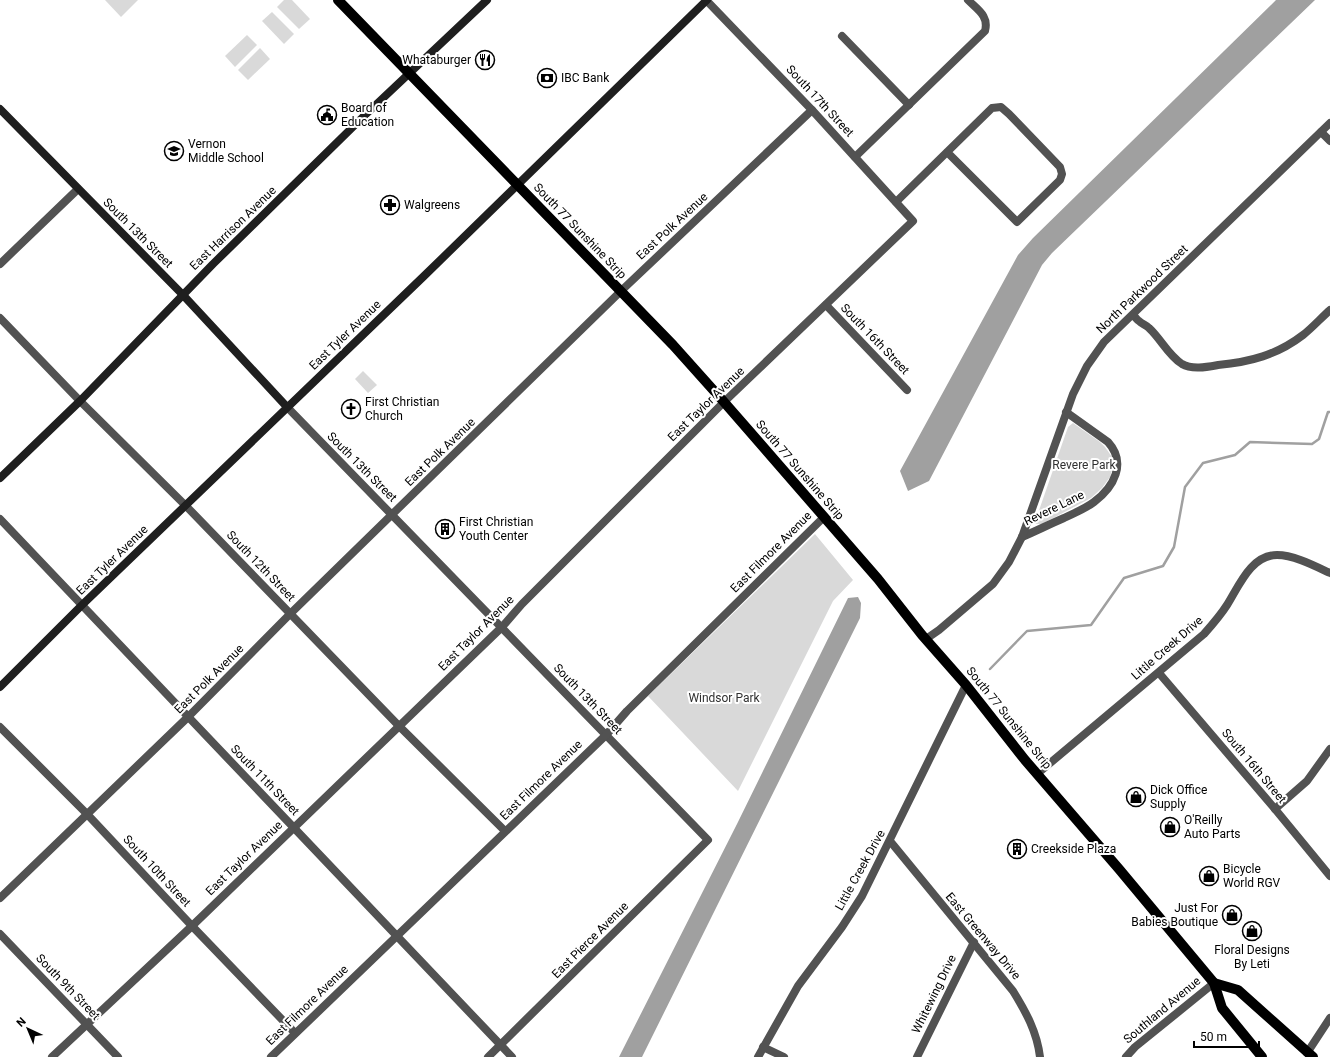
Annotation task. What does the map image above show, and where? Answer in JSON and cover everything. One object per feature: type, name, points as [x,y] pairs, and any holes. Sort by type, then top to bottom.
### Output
[{"type":"main road","name":"South 77 Sunshine Strip","points":[[338,0],[673,345],[724,402],[878,579],[926,639],[966,685],[1037,774],[1214,983]]},
{"type":"main road","name":"East Harrison Avenue","points":[[0,478],[80,401],[183,295],[356,124],[487,0]]},
{"type":"main road","name":"East Tyler Avenue","points":[[0,687],[707,0]]},
{"type":"main road","name":"South 13th Street","points":[[0,109],[183,295],[287,407]]},
{"type":"main road","points":[[1214,983],[1238,990],[1308,1056]]},
{"type":"main road","points":[[1214,983],[1222,1008],[1262,1057]]},
{"type":"street","name":"South 17th Street","points":[[707,0],[812,110],[913,221]]},
{"type":"street","points":[[855,157],[985,31],[987,24],[985,18],[968,0]]},
{"type":"street","points":[[842,36],[909,105]]},
{"type":"street","points":[[896,202],[992,108],[1001,107],[1009,114],[1060,167],[1062,174],[1060,180],[1017,222],[948,152]]},
{"type":"street","name":"East Polk Avenue","points":[[0,898],[188,717],[290,614],[621,291],[812,110]]},
{"type":"street","name":"North Parkwood Street","points":[[926,639],[939,630],[993,584],[1009,562],[1022,537],[1073,394],[1091,360],[1104,342],[1330,123]]},
{"type":"street","points":[[1321,132],[1330,141]]},
{"type":"street","points":[[0,264],[78,189]]},
{"type":"street","name":"East Taylor Avenue","points":[[52,1057],[192,926],[502,626],[522,604],[724,402],[826,306],[913,221]]},
{"type":"street","name":"South 16th Street","points":[[826,306],[907,390]]},
{"type":"street","points":[[1133,315],[1140,322],[1148,326],[1161,340],[1167,350],[1181,363],[1189,367],[1202,367],[1243,362],[1275,352],[1303,335],[1330,310]]},
{"type":"street","name":"South 12th Street","points":[[0,318],[80,401],[186,506],[399,726],[505,831]]},
{"type":"street","name":"South 13th Street","points":[[287,407],[502,626],[708,840]]},
{"type":"street","name":"Revere Lane","points":[[1022,537],[1092,503],[1105,492],[1117,471],[1116,454],[1112,447],[1103,438],[1066,412]]},
{"type":"street","name":"East Filmore Avenue","points":[[271,1057],[606,734],[627,711],[824,517]]},
{"type":"street","name":"South 11th Street","points":[[0,520],[512,1057]]},
{"type":"street","name":"Little Creek Drive","points":[[1037,774],[1204,634],[1226,606],[1248,571],[1257,562],[1266,556],[1289,556],[1330,573]]},
{"type":"street","name":"South 16th Street","points":[[1159,673],[1330,876]]},
{"type":"street","name":"Little Creek Drive","points":[[758,1057],[798,986],[842,927],[862,896],[966,685]]},
{"type":"street","name":"South 10th Street","points":[[0,727],[87,814],[192,926],[296,1033]]},
{"type":"street","points":[[1275,809],[1307,780],[1330,749]]},
{"type":"street","name":"East Pierce Avenue","points":[[488,1057],[708,840]]},
{"type":"street","name":"East Greenway Drive","points":[[890,841],[938,901],[1014,991],[1028,1015],[1037,1041],[1040,1057]]},
{"type":"street","name":"South 9th Street","points":[[0,934],[118,1057]]},
{"type":"street","name":"Whitewing Drive","points":[[916,1057],[974,942]]},
{"type":"street","name":"Southland Avenue","points":[[1126,1057],[1135,1047],[1214,983]]},
{"type":"street","points":[[1308,1056],[1330,1018]]},
{"type":"street","points":[[763,1047],[784,1057]]},
{"type":"green space","points":[[105,0],[138,0],[121,17]]},
{"type":"green space","points":[[284,0],[292,0],[310,19],[299,29],[277,7]]},
{"type":"green space","points":[[272,12],[294,34],[284,44],[262,21]]},
{"type":"green space","points":[[247,35],[257,45],[235,67],[225,56]]},
{"type":"green space","points":[[260,48],[270,59],[248,80],[238,70]]},
{"type":"green space","points":[[363,371],[377,385],[368,393],[355,379]]},
{"type":"green space","name":"Revere Park","points":[[1073,423],[1100,442],[1112,457],[1112,470],[1110,477],[1102,488],[1091,498],[1042,524],[1036,524],[1035,522],[1068,427]]},
{"type":"green space","name":"Windsor Park","points":[[815,534],[853,580],[833,601],[738,791],[648,696]]},
{"type":"shaded area","points":[[1276,0],[1315,0],[1052,253],[1042,265],[929,481],[908,491],[900,471],[1018,255],[1033,238]]},
{"type":"shaded area","points":[[858,597],[861,603],[860,618],[642,1057],[619,1057],[737,824],[848,598]]},
{"type":"waterway","points":[[990,669],[1027,631],[1091,625],[1124,578],[1163,566],[1174,547],[1185,487],[1203,463],[1235,455],[1250,442],[1312,444],[1319,439],[1328,412],[1330,412]]},
{"type":"place","name":"Whataburger","points":[[485,60]]},
{"type":"place","name":"IBC Bank","points":[[547,78]]},
{"type":"place","name":"Board of Education","points":[[327,115]]},
{"type":"place","name":"Vernon Middle School","points":[[174,151]]},
{"type":"place","name":"Walgreens","points":[[390,205]]},
{"type":"place","name":"First Christian Church","points":[[351,409]]},
{"type":"place","name":"First Christian Youth Center","points":[[445,529]]},
{"type":"place","name":"Dick Office Supply","points":[[1136,797]]},
{"type":"place","name":"O'Reilly Auto Parts","points":[[1170,827]]},
{"type":"place","name":"Creekside Plaza","points":[[1017,849]]},
{"type":"place","name":"Bicycle World RGV","points":[[1209,876]]},
{"type":"place","name":"Just For Babies Boutique","points":[[1232,915]]},
{"type":"place","name":"Floral Designs By Leti","points":[[1252,931]]}]
